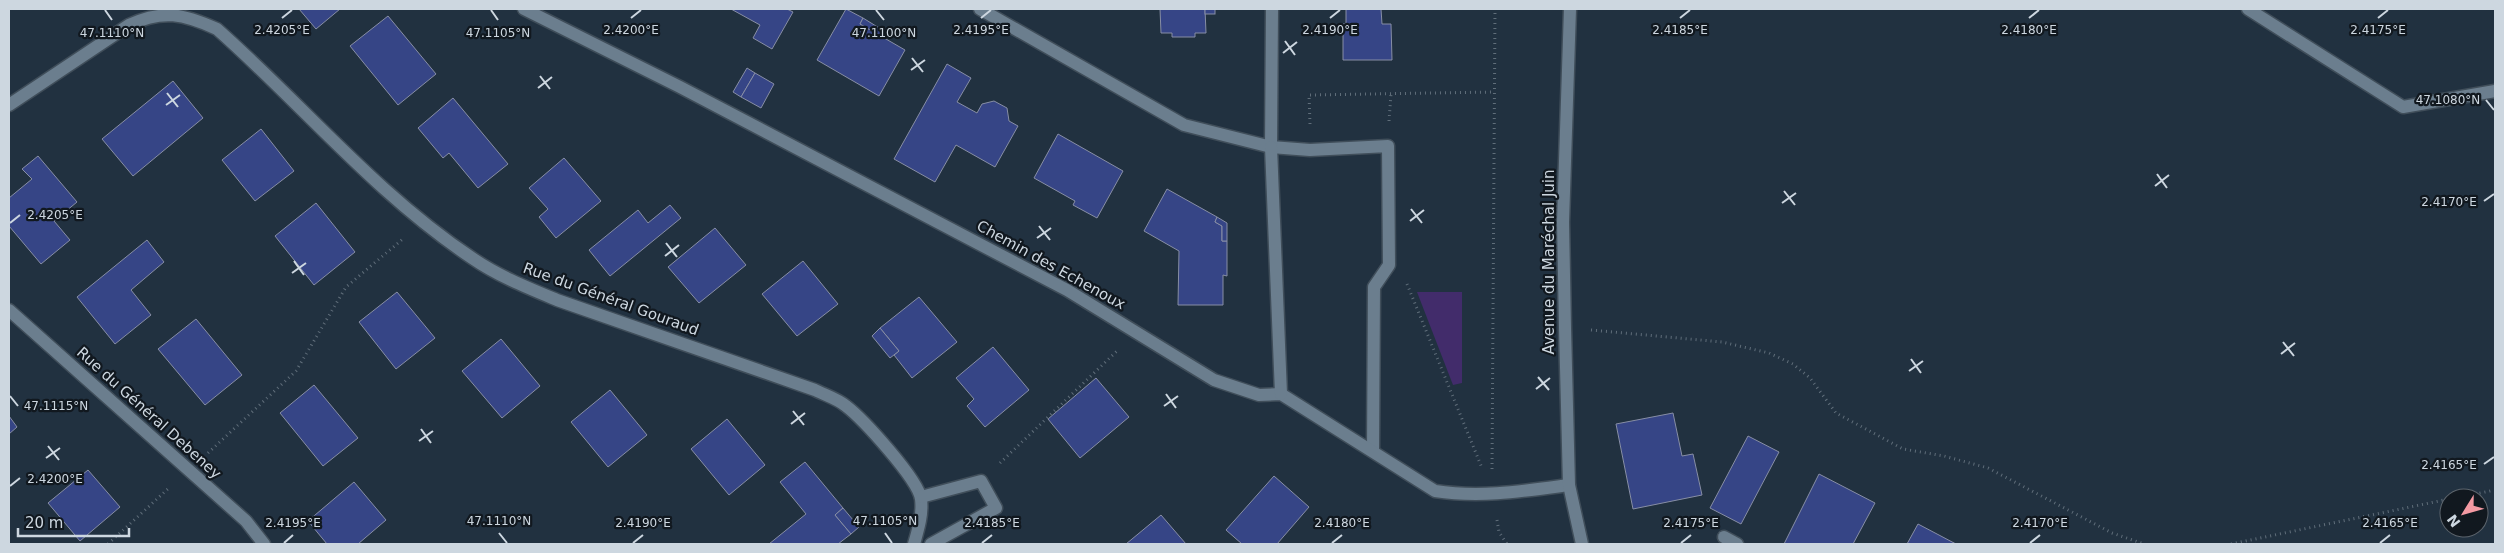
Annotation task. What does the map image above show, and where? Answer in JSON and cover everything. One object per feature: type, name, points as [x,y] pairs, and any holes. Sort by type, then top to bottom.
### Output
[{"type":"street","name":"Chemin des Echenoux","points":[[524,9],[680,87],[1067,290],[1214,380],[1259,395],[1281,394]]},
{"type":"street","points":[[980,9],[1184,125],[1272,147],[1310,150],[1388,146],[1389,265],[1374,288],[1373,451]]},
{"type":"street","points":[[1272,9],[1272,147],[1281,394],[1435,491],[1463,495],[1492,495],[1569,485]]},
{"type":"street","name":"Avenue du Maréchal Juin","points":[[1570,9],[1563,222],[1565,328],[1569,485],[1582,544]]},
{"type":"street","points":[[2248,9],[2402,107],[2495,92]]},
{"type":"street","name":"Rue du Général Gouraud","points":[[9,105],[129,25],[146,17],[166,15],[189,16],[217,29],[247,56],[385,192],[473,259],[518,284],[557,300],[815,390],[845,405],[874,432],[896,459],[921,497]]},
{"type":"street","name":"Rue du Général Debeney","points":[[9,310],[246,521],[264,544]]},
{"type":"street","points":[[914,544],[920,526],[921,497],[981,481],[996,508],[931,544]]},
{"type":"street","points":[[1724,537],[1737,544]]},
{"type":"path","points":[[1492,495],[1495,9]]},
{"type":"path","points":[[1310,150],[1309,95],[1494,92]]},
{"type":"path","points":[[108,544],[296,371],[346,287],[422,222]]},
{"type":"path","points":[[1389,265],[1409,286],[1492,495]]},
{"type":"path","points":[[1565,328],[1722,342],[1768,353],[1792,364],[1810,378],[1836,413],[1903,450],[1944,456],[1988,468],[2112,533],[2144,544]]},
{"type":"path","points":[[981,481],[1137,333]]},
{"type":"path","points":[[2231,544],[2439,501]]},
{"type":"shaded area","points":[[1417,292],[1462,292],[1462,383],[1453,385]]},
{"type":"building","points":[[299,9],[340,9],[316,29]]},
{"type":"building","points":[[731,9],[787,9],[793,12],[772,49],[753,38],[760,25]]},
{"type":"building","points":[[846,9],[863,18],[860,24],[905,50],[879,96],[817,60]]},
{"type":"building","points":[[1160,9],[1205,9],[1206,33],[1195,33],[1195,37],[1172,37],[1172,33],[1161,33]]},
{"type":"building","points":[[1205,9],[1215,9],[1215,14],[1205,14]]},
{"type":"building","points":[[1346,9],[1381,9],[1382,24],[1391,24],[1392,60],[1343,60],[1343,24],[1346,24]]},
{"type":"building","points":[[388,16],[436,74],[398,105],[350,46]]},
{"type":"building","points":[[863,18],[884,31],[881,36],[860,24]]},
{"type":"building","points":[[947,64],[971,78],[957,102],[977,113],[982,104],[994,101],[1007,108],[1009,121],[1018,126],[995,167],[956,145],[935,182],[894,159]]},
{"type":"building","points":[[747,68],[755,73],[741,97],[733,92]]},
{"type":"building","points":[[755,73],[774,84],[761,108],[741,97]]},
{"type":"building","points":[[173,81],[203,118],[133,176],[102,139]]},
{"type":"building","points":[[453,98],[508,164],[478,188],[449,153],[443,158],[418,128]]},
{"type":"building","points":[[261,129],[294,171],[255,201],[222,160]]},
{"type":"building","points":[[1058,134],[1123,171],[1097,218],[1073,205],[1075,201],[1034,178]]},
{"type":"building","points":[[38,156],[77,202],[54,221],[70,240],[41,264],[9,226],[9,198],[32,179],[22,169]]},
{"type":"building","points":[[564,158],[601,201],[556,238],[539,217],[548,209],[529,188]]},
{"type":"building","points":[[1167,189],[1217,217],[1215,222],[1222,226],[1222,241],[1227,241],[1227,276],[1223,275],[1223,305],[1178,305],[1179,251],[1144,231]]},
{"type":"building","points":[[316,203],[355,252],[314,285],[275,236]]},
{"type":"building","points":[[670,205],[681,218],[610,276],[589,250],[638,210],[648,223]]},
{"type":"building","points":[[1217,217],[1227,223],[1227,241],[1222,241],[1222,226],[1215,222]]},
{"type":"building","points":[[715,228],[746,265],[699,303],[668,267]]},
{"type":"building","points":[[147,240],[164,262],[131,290],[151,315],[115,344],[77,297]]},
{"type":"building","points":[[803,261],[838,304],[797,336],[762,294]]},
{"type":"building","points":[[397,292],[435,338],[396,369],[359,322]]},
{"type":"building","points":[[919,297],[957,342],[912,378],[894,355],[899,351],[880,328]]},
{"type":"building","points":[[196,319],[242,375],[205,405],[158,349]]},
{"type":"building","points":[[880,328],[899,351],[890,358],[872,336]]},
{"type":"building","points":[[501,339],[540,386],[502,418],[462,371]]},
{"type":"building","points":[[993,347],[1029,390],[985,427],[967,406],[974,399],[956,378]]},
{"type":"building","points":[[1096,378],[1129,417],[1080,458],[1048,419]]},
{"type":"building","points":[[314,385],[358,438],[323,466],[280,413]]},
{"type":"building","points":[[610,390],[647,435],[608,467],[571,422]]},
{"type":"building","points":[[1673,413],[1682,456],[1693,454],[1702,495],[1633,509],[1616,424]]},
{"type":"building","points":[[9,416],[17,427],[9,434]]},
{"type":"building","points":[[727,419],[765,465],[729,495],[691,449]]},
{"type":"building","points":[[1748,436],[1779,452],[1741,524],[1710,508]]},
{"type":"building","points":[[805,462],[843,508],[835,515],[851,534],[838,544],[769,544],[806,514],[780,482]]},
{"type":"building","points":[[88,470],[120,507],[80,541],[48,503]]},
{"type":"building","points":[[1819,474],[1875,503],[1853,544],[1784,544]]},
{"type":"building","points":[[1274,476],[1309,507],[1277,544],[1242,544],[1226,530]]},
{"type":"building","points":[[354,482],[386,520],[358,544],[327,544],[308,521]]},
{"type":"building","points":[[843,508],[859,527],[851,534],[835,515]]},
{"type":"building","points":[[1161,515],[1186,544],[1126,544]]},
{"type":"building","points":[[1918,524],[1956,544],[1907,544]]}]
